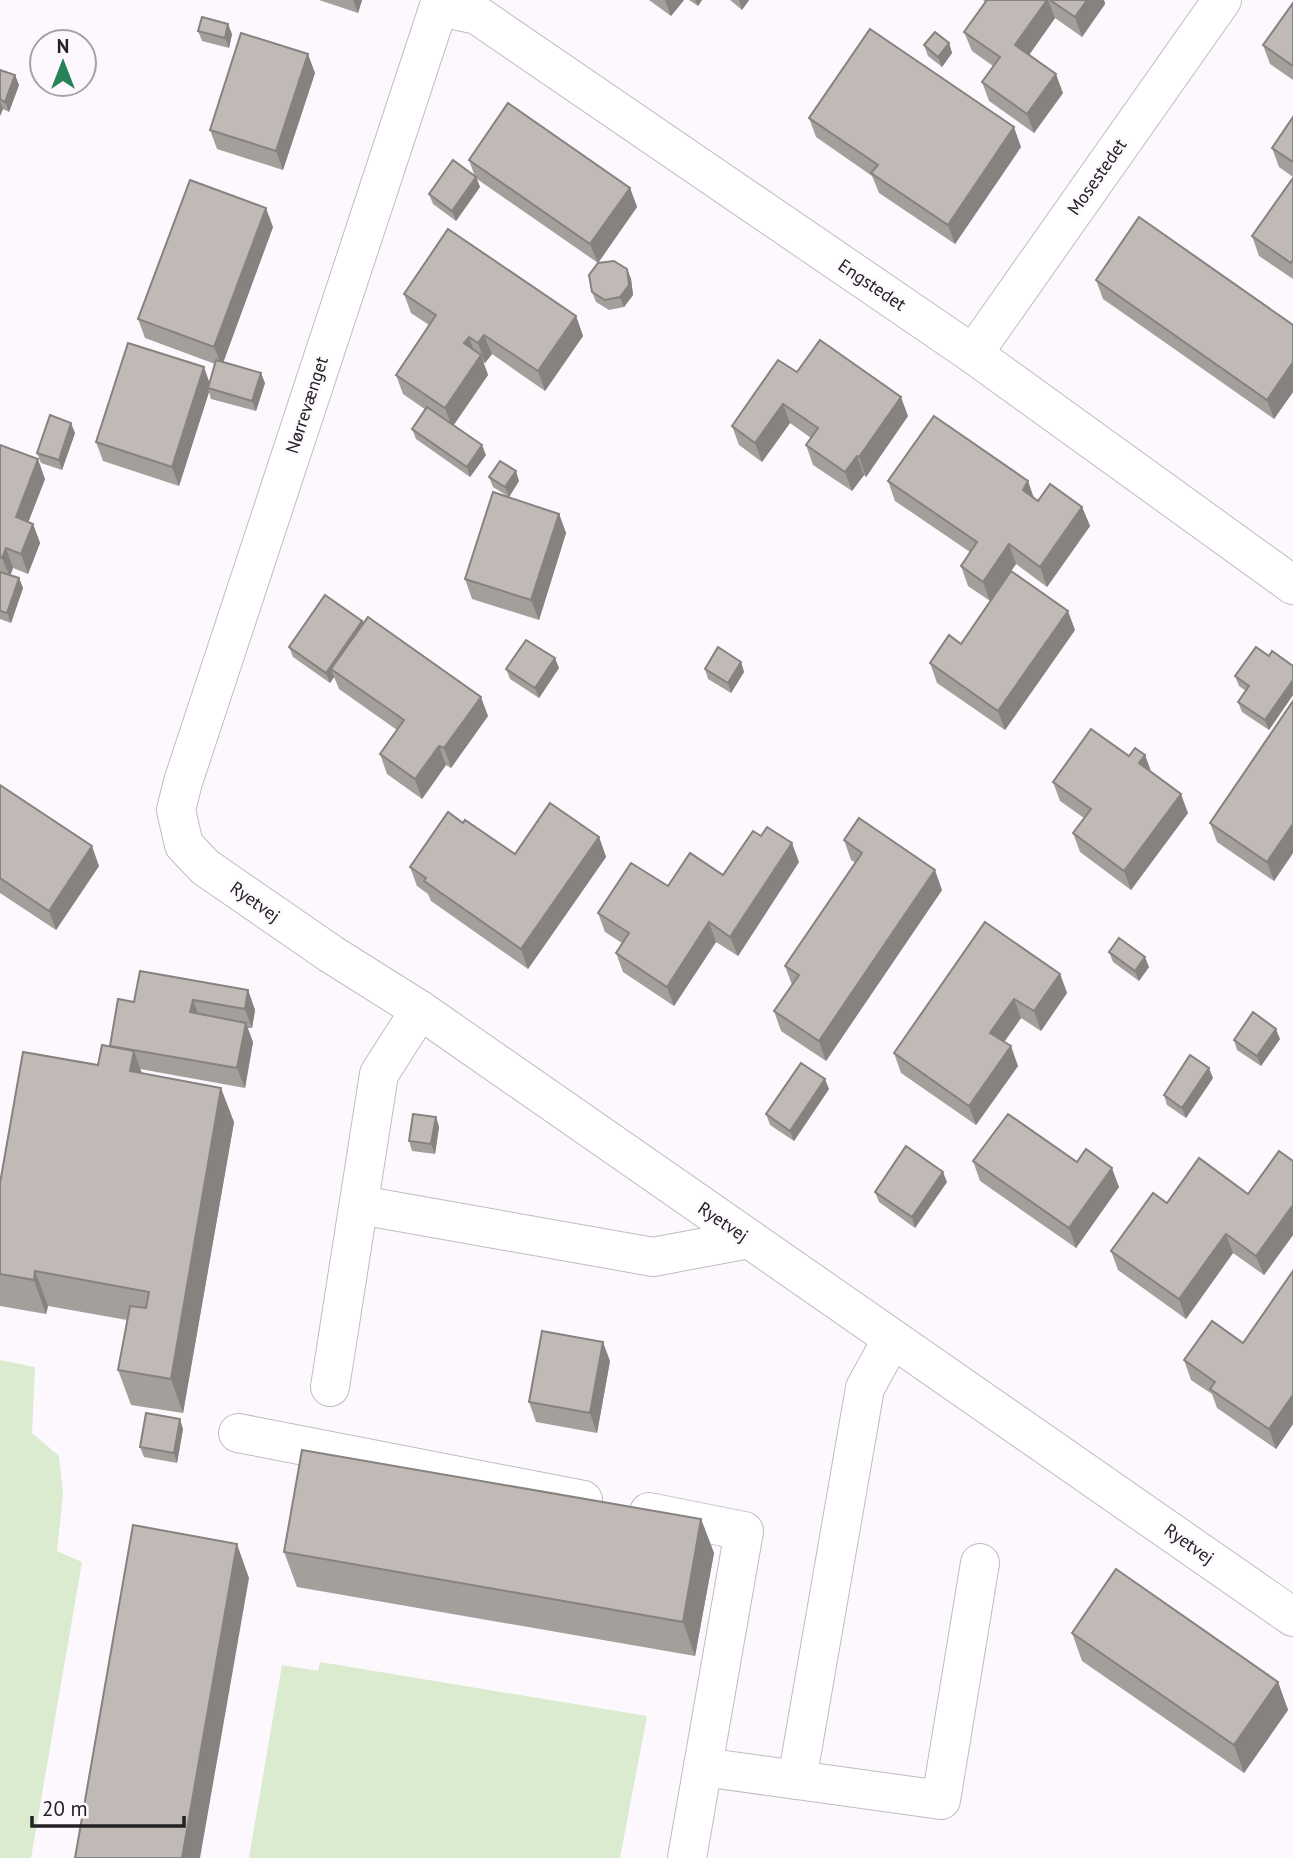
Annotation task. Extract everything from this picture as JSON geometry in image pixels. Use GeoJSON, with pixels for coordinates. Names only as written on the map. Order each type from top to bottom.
{"type":"FeatureCollection","features":[{"type":"Feature","properties":{"kind":"street","name":"Mosestedet"},"geometry":{"type":"LineString","coordinates":[[972,354],[1222,0]]}},
{"type":"Feature","properties":{"kind":"street","name":"Engstedet"},"geometry":{"type":"LineString","coordinates":[[440,4],[477,15],[972,354],[1293,585]]}},
{"type":"Feature","properties":{"kind":"street","name":"Nørrevænget"},"geometry":{"type":"LineString","coordinates":[[176,810],[440,4]]}},
{"type":"Feature","properties":{"kind":"street","name":"Ryetvej"},"geometry":{"type":"LineString","coordinates":[[176,810],[184,845],[205,867],[331,954],[420,1010],[1293,1617]]}},
{"type":"Feature","properties":{"kind":"street"},"geometry":{"type":"LineString","coordinates":[[330,1387],[379,1074],[420,1010]]}},
{"type":"Feature","properties":{"kind":"street"},"geometry":{"type":"LineString","coordinates":[[360,1205],[500,1233],[653,1257],[749,1239]]}},
{"type":"Feature","properties":{"kind":"street"},"geometry":{"type":"LineString","coordinates":[[797,1780],[865,1388],[892,1339]]}},
{"type":"Feature","properties":{"kind":"street"},"geometry":{"type":"LineString","coordinates":[[238,1433],[744,1531],[687,1858]]}},
{"type":"Feature","properties":{"kind":"street"},"geometry":{"type":"LineString","coordinates":[[703,1767],[941,1800],[980,1563]]}},
{"type":"Feature","properties":{"kind":"green space"},"geometry":{"type":"Polygon","coordinates":[[[0,1360],[35,1367],[32,1433],[59,1456],[63,1494],[57,1551],[82,1562],[31,1858],[0,1858],[0,1360]]]}},
{"type":"Feature","properties":{"kind":"green space"},"geometry":{"type":"Polygon","coordinates":[[[320,1662],[647,1716],[620,1858],[249,1858],[282,1665],[318,1671],[320,1662]]]}},
{"type":"Feature","properties":{"kind":"building"},"geometry":{"type":"Polygon","coordinates":[[[987,0],[1047,0],[1015,45],[1056,74],[1027,114],[982,82],[1000,57],[964,32],[987,0]]]}},
{"type":"Feature","properties":{"kind":"building"},"geometry":{"type":"Polygon","coordinates":[[[1050,0],[1087,0],[1075,17],[1050,0]]]}},
{"type":"Feature","properties":{"kind":"building"},"geometry":{"type":"Polygon","coordinates":[[[1293,3],[1293,66],[1263,45],[1293,3]]]}},
{"type":"Feature","properties":{"kind":"building"},"geometry":{"type":"Polygon","coordinates":[[[202,17],[228,24],[225,38],[198,31],[202,17]]]}},
{"type":"Feature","properties":{"kind":"building"},"geometry":{"type":"Polygon","coordinates":[[[870,29],[1014,127],[948,225],[871,173],[878,165],[809,118],[870,29]]]}},
{"type":"Feature","properties":{"kind":"building"},"geometry":{"type":"Polygon","coordinates":[[[935,32],[949,43],[938,57],[924,45],[935,32]]]}},
{"type":"Feature","properties":{"kind":"building"},"geometry":{"type":"Polygon","coordinates":[[[241,33],[308,54],[276,151],[210,130],[241,33]]]}},
{"type":"Feature","properties":{"kind":"building"},"geometry":{"type":"Polygon","coordinates":[[[0,70],[15,75],[5,102],[0,99],[0,70]]]}},
{"type":"Feature","properties":{"kind":"building"},"geometry":{"type":"Polygon","coordinates":[[[508,103],[630,188],[590,244],[469,160],[508,103]]]}},
{"type":"Feature","properties":{"kind":"building"},"geometry":{"type":"Polygon","coordinates":[[[1293,117],[1293,162],[1272,148],[1293,117]]]}},
{"type":"Feature","properties":{"kind":"building"},"geometry":{"type":"Polygon","coordinates":[[[453,160],[476,177],[452,211],[429,194],[453,160]]]}},
{"type":"Feature","properties":{"kind":"building"},"geometry":{"type":"Polygon","coordinates":[[[1293,178],[1293,260],[1291,263],[1252,236],[1293,178]]]}},
{"type":"Feature","properties":{"kind":"building"},"geometry":{"type":"Polygon","coordinates":[[[190,180],[266,208],[214,347],[138,319],[190,180]]]}},
{"type":"Feature","properties":{"kind":"building"},"geometry":{"type":"Polygon","coordinates":[[[1139,217],[1293,325],[1293,362],[1267,400],[1096,280],[1139,217]]]}},
{"type":"Feature","properties":{"kind":"building"},"geometry":{"type":"Polygon","coordinates":[[[448,229],[576,316],[538,371],[484,335],[478,343],[469,337],[464,343],[481,355],[445,408],[396,375],[436,315],[404,294],[448,229]]]}},
{"type":"Feature","properties":{"kind":"building"},"geometry":{"type":"Polygon","coordinates":[[[614,261],[627,269],[629,285],[620,297],[605,300],[592,292],[589,275],[598,263],[614,261]]]}},
{"type":"Feature","properties":{"kind":"building"},"geometry":{"type":"Polygon","coordinates":[[[820,340],[901,397],[859,457],[857,456],[845,472],[806,445],[818,428],[783,404],[755,443],[732,426],[778,360],[797,372],[820,340]]]}},
{"type":"Feature","properties":{"kind":"building"},"geometry":{"type":"Polygon","coordinates":[[[128,343],[204,367],[172,467],[96,442],[128,343]]]}},
{"type":"Feature","properties":{"kind":"building"},"geometry":{"type":"Polygon","coordinates":[[[216,360],[261,373],[252,401],[208,388],[216,360]]]}},
{"type":"Feature","properties":{"kind":"building"},"geometry":{"type":"Polygon","coordinates":[[[427,407],[482,445],[467,467],[412,429],[427,407]]]}},
{"type":"Feature","properties":{"kind":"building"},"geometry":{"type":"Polygon","coordinates":[[[50,415],[71,423],[59,460],[37,453],[50,415]]]}},
{"type":"Feature","properties":{"kind":"building"},"geometry":{"type":"Polygon","coordinates":[[[934,416],[1028,481],[1023,490],[1038,501],[1050,484],[1082,507],[1040,567],[1009,544],[983,582],[961,566],[977,542],[888,481],[934,416]]]}},
{"type":"Feature","properties":{"kind":"building"},"geometry":{"type":"Polygon","coordinates":[[[0,445],[38,459],[16,517],[33,524],[21,554],[6,548],[2,558],[0,557],[0,445]]]}},
{"type":"Feature","properties":{"kind":"building"},"geometry":{"type":"Polygon","coordinates":[[[500,461],[516,471],[505,487],[489,477],[500,461]]]}},
{"type":"Feature","properties":{"kind":"building"},"geometry":{"type":"Polygon","coordinates":[[[493,492],[559,514],[531,600],[465,579],[493,492]]]}},
{"type":"Feature","properties":{"kind":"building"},"geometry":{"type":"Polygon","coordinates":[[[1011,571],[1068,611],[998,711],[930,663],[949,635],[961,644],[1011,571]]]}},
{"type":"Feature","properties":{"kind":"building"},"geometry":{"type":"Polygon","coordinates":[[[0,572],[19,578],[7,613],[0,611],[0,572]]]}},
{"type":"Feature","properties":{"kind":"building"},"geometry":{"type":"Polygon","coordinates":[[[325,595],[362,621],[326,673],[289,647],[325,595]]]}},
{"type":"Feature","properties":{"kind":"building"},"geometry":{"type":"Polygon","coordinates":[[[368,617],[481,697],[444,748],[439,746],[415,779],[380,754],[404,720],[331,669],[368,617]]]}},
{"type":"Feature","properties":{"kind":"building"},"geometry":{"type":"Polygon","coordinates":[[[526,640],[555,658],[535,688],[506,669],[526,640]]]}},
{"type":"Feature","properties":{"kind":"building"},"geometry":{"type":"Polygon","coordinates":[[[718,647],[741,662],[728,683],[705,669],[718,647]]]}},
{"type":"Feature","properties":{"kind":"building"},"geometry":{"type":"Polygon","coordinates":[[[1256,647],[1269,656],[1272,651],[1293,666],[1293,680],[1265,720],[1238,702],[1249,686],[1235,676],[1256,647]]]}},
{"type":"Feature","properties":{"kind":"building"},"geometry":{"type":"Polygon","coordinates":[[[1293,701],[1293,824],[1267,862],[1210,823],[1293,701]]]}},
{"type":"Feature","properties":{"kind":"building"},"geometry":{"type":"Polygon","coordinates":[[[1091,729],[1129,756],[1135,748],[1145,755],[1139,763],[1181,794],[1124,871],[1073,833],[1091,809],[1053,782],[1091,729]]]}},
{"type":"Feature","properties":{"kind":"building"},"geometry":{"type":"Polygon","coordinates":[[[0,785],[92,846],[49,911],[0,878],[0,785]]]}},
{"type":"Feature","properties":{"kind":"building"},"geometry":{"type":"Polygon","coordinates":[[[550,803],[599,837],[521,949],[424,881],[426,878],[410,867],[448,812],[463,823],[465,820],[515,854],[550,803]]]}},
{"type":"Feature","properties":{"kind":"building"},"geometry":{"type":"Polygon","coordinates":[[[859,818],[935,870],[819,1041],[774,1011],[799,975],[785,966],[862,853],[844,840],[859,818]]]}},
{"type":"Feature","properties":{"kind":"building"},"geometry":{"type":"Polygon","coordinates":[[[767,827],[792,843],[730,937],[709,922],[667,987],[616,953],[629,933],[598,913],[631,863],[668,886],[690,853],[723,875],[753,831],[761,836],[767,827]]]}},
{"type":"Feature","properties":{"kind":"building"},"geometry":{"type":"Polygon","coordinates":[[[985,922],[1060,974],[1034,1011],[1014,999],[990,1033],[1011,1046],[969,1106],[894,1053],[985,922]]]}},
{"type":"Feature","properties":{"kind":"building"},"geometry":{"type":"Polygon","coordinates":[[[1119,938],[1145,957],[1135,971],[1109,952],[1119,938]]]}},
{"type":"Feature","properties":{"kind":"building"},"geometry":{"type":"Polygon","coordinates":[[[140,971],[248,990],[245,1009],[193,1000],[190,1012],[246,1023],[237,1068],[110,1046],[118,999],[134,1002],[140,971]]]}},
{"type":"Feature","properties":{"kind":"building"},"geometry":{"type":"Polygon","coordinates":[[[1253,1012],[1276,1029],[1257,1056],[1234,1040],[1253,1012]]]}},
{"type":"Feature","properties":{"kind":"building"},"geometry":{"type":"Polygon","coordinates":[[[102,1045],[134,1051],[130,1071],[221,1088],[171,1379],[118,1370],[130,1306],[146,1308],[149,1292],[35,1271],[34,1280],[0,1274],[0,1183],[23,1052],[98,1065],[102,1045]]]}},
{"type":"Feature","properties":{"kind":"building"},"geometry":{"type":"Polygon","coordinates":[[[1190,1055],[1209,1068],[1182,1108],[1164,1095],[1190,1055]]]}},
{"type":"Feature","properties":{"kind":"building"},"geometry":{"type":"Polygon","coordinates":[[[801,1063],[825,1079],[790,1131],[766,1114],[801,1063]]]}},
{"type":"Feature","properties":{"kind":"building"},"geometry":{"type":"Polygon","coordinates":[[[413,1114],[436,1117],[431,1144],[409,1141],[413,1114]]]}},
{"type":"Feature","properties":{"kind":"building"},"geometry":{"type":"Polygon","coordinates":[[[1008,1114],[1077,1162],[1086,1149],[1112,1168],[1069,1228],[973,1161],[1008,1114]]]}},
{"type":"Feature","properties":{"kind":"building"},"geometry":{"type":"Polygon","coordinates":[[[906,1146],[943,1172],[912,1217],[875,1192],[906,1146]]]}},
{"type":"Feature","properties":{"kind":"building"},"geometry":{"type":"Polygon","coordinates":[[[1279,1151],[1293,1161],[1293,1205],[1256,1256],[1226,1234],[1179,1299],[1111,1251],[1153,1193],[1167,1203],[1199,1158],[1248,1194],[1279,1151]]]}},
{"type":"Feature","properties":{"kind":"building"},"geometry":{"type":"Polygon","coordinates":[[[1293,1271],[1293,1395],[1269,1429],[1210,1389],[1215,1382],[1184,1360],[1212,1321],[1243,1343],[1293,1271]]]}},
{"type":"Feature","properties":{"kind":"building"},"geometry":{"type":"Polygon","coordinates":[[[542,1331],[603,1342],[590,1413],[529,1402],[542,1331]]]}},
{"type":"Feature","properties":{"kind":"building"},"geometry":{"type":"Polygon","coordinates":[[[146,1413],[180,1419],[174,1453],[140,1447],[146,1413]]]}},
{"type":"Feature","properties":{"kind":"building"},"geometry":{"type":"Polygon","coordinates":[[[302,1450],[701,1519],[683,1622],[284,1552],[302,1450]]]}},
{"type":"Feature","properties":{"kind":"building"},"geometry":{"type":"Polygon","coordinates":[[[133,1525],[237,1544],[182,1858],[75,1858],[133,1525]]]}},
{"type":"Feature","properties":{"kind":"building"},"geometry":{"type":"Polygon","coordinates":[[[1116,1569],[1278,1682],[1234,1745],[1072,1633],[1116,1569]]]}}]}
